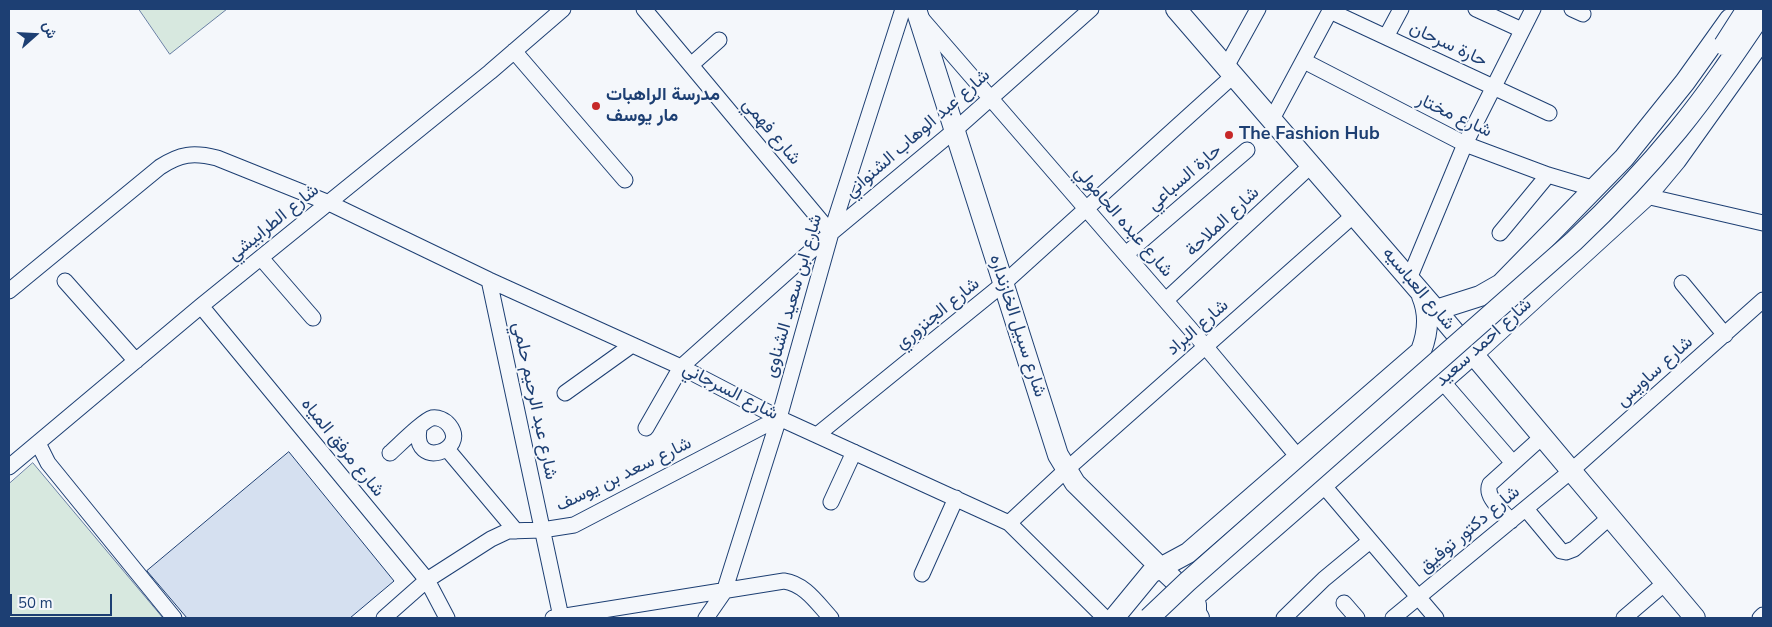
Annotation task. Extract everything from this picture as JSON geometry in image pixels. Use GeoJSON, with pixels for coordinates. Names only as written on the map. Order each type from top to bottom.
{"type":"FeatureCollection","features":[{"type":"Feature","properties":{"kind":"main road","name":"شارع احمد سعيد"},"geometry":{"type":"LineString","coordinates":[[1436,310],[1480,296],[1501,284],[1510,275],[1624,158],[1664,110],[1737,9]]}},
{"type":"Feature","properties":{"kind":"main road"},"geometry":{"type":"LineString","coordinates":[[1140,618],[1183,577],[1596,210],[1622,181],[1706,73],[1747,9]]}},
{"type":"Feature","properties":{"kind":"main road","name":"شارع سبيل الخازنداره"},"geometry":{"type":"LineString","coordinates":[[912,10],[955,130],[1058,455],[1075,483],[1193,598]]}},
{"type":"Feature","properties":{"kind":"main road"},"geometry":{"type":"LineString","coordinates":[[1149,618],[1187,582],[1601,216],[1652,162],[1679,129],[1710,89],[1763,12]]}},
{"type":"Feature","properties":{"kind":"main road","name":"شارع العباسيه"},"geometry":{"type":"LineString","coordinates":[[1185,13],[1230,71],[1415,285],[1695,618]]}},
{"type":"Feature","properties":{"kind":"main road","name":"شارع احمد سعيد"},"geometry":{"type":"LineString","coordinates":[[1172,618],[1473,354],[1646,196],[1676,160],[1763,38]]}},
{"type":"Feature","properties":{"kind":"main road"},"geometry":{"type":"LineString","coordinates":[[1510,275],[1510,290],[1514,297],[1521,298],[1539,294]]}},
{"type":"Feature","properties":{"kind":"main road","name":"شارع احمد سعيد"},"geometry":{"type":"LineString","coordinates":[[1114,618],[1148,577],[1188,553],[1421,351],[1428,321],[1424,301],[1415,285]]}},
{"type":"Feature","properties":{"kind":"main road"},"geometry":{"type":"LineString","coordinates":[[1193,598],[1196,605],[1196,614],[1200,618]]}},
{"type":"Feature","properties":{"kind":"street","name":"شارع الطرابيشي"},"geometry":{"type":"LineString","coordinates":[[9,467],[201,306],[563,9]]}},
{"type":"Feature","properties":{"kind":"street","name":"شارع فهمي"},"geometry":{"type":"LineString","coordinates":[[644,9],[831,233]]}},
{"type":"Feature","properties":{"kind":"street","name":"شارع عبد الوهاب الشنواني"},"geometry":{"type":"LineString","coordinates":[[646,428],[681,367],[831,233],[955,130],[1091,9]]}},
{"type":"Feature","properties":{"kind":"street","name":"شارع الجنزوري"},"geometry":{"type":"LineString","coordinates":[[818,435],[1003,284],[1086,209],[1230,71],[1258,9]]}},
{"type":"Feature","properties":{"kind":"street"},"geometry":{"type":"LineString","coordinates":[[1386,37],[1401,9]]}},
{"type":"Feature","properties":{"kind":"street"},"geometry":{"type":"LineString","coordinates":[[1476,9],[1522,30]]}},
{"type":"Feature","properties":{"kind":"street"},"geometry":{"type":"LineString","coordinates":[[1415,285],[1465,144],[1532,9]]}},
{"type":"Feature","properties":{"kind":"street","name":"شارع عبده الحامولي"},"geometry":{"type":"LineString","coordinates":[[912,10],[1166,300],[1298,457]]}},
{"type":"Feature","properties":{"kind":"street","name":"شارع ابن سعيد الشناوى"},"geometry":{"type":"LineString","coordinates":[[706,618],[724,592],[780,418],[831,233],[912,10]]}},
{"type":"Feature","properties":{"kind":"street"},"geometry":{"type":"LineString","coordinates":[[1272,119],[1331,10]]}},
{"type":"Feature","properties":{"kind":"street","name":"حارة سرحان"},"geometry":{"type":"LineString","coordinates":[[1331,10],[1549,113]]}},
{"type":"Feature","properties":{"kind":"street"},"geometry":{"type":"LineString","coordinates":[[691,65],[719,40]]}},
{"type":"Feature","properties":{"kind":"street"},"geometry":{"type":"LineString","coordinates":[[514,51],[625,180]]}},
{"type":"Feature","properties":{"kind":"street","name":"شارع مختار"},"geometry":{"type":"LineString","coordinates":[[1304,61],[1465,144],[1548,176],[1595,189]]}},
{"type":"Feature","properties":{"kind":"street","name":"حارة السباعي"},"geometry":{"type":"LineString","coordinates":[[1126,254],[1247,150]]}},
{"type":"Feature","properties":{"kind":"street","name":"شارع السرجاني"},"geometry":{"type":"LineString","coordinates":[[9,291],[172,159],[202,154],[217,158],[329,202],[489,280],[681,367],[780,418],[1009,523],[1105,618]]}},
{"type":"Feature","properties":{"kind":"street","name":"شارع الملاحة"},"geometry":{"type":"LineString","coordinates":[[1166,300],[1305,171]]}},
{"type":"Feature","properties":{"kind":"street"},"geometry":{"type":"LineString","coordinates":[[1500,234],[1548,176]]}},
{"type":"Feature","properties":{"kind":"street"},"geometry":{"type":"LineString","coordinates":[[1646,196],[1763,223]]}},
{"type":"Feature","properties":{"kind":"street","name":"شارع البراد"},"geometry":{"type":"LineString","coordinates":[[1009,523],[1066,470],[1354,215]]}},
{"type":"Feature","properties":{"kind":"street"},"geometry":{"type":"LineString","coordinates":[[261,258],[313,318]]}},
{"type":"Feature","properties":{"kind":"street","name":"شارع عبد الرحيم حلمي"},"geometry":{"type":"LineString","coordinates":[[489,280],[542,530],[557,618]]}},
{"type":"Feature","properties":{"kind":"street"},"geometry":{"type":"LineString","coordinates":[[65,282],[136,361]]}},
{"type":"Feature","properties":{"kind":"street"},"geometry":{"type":"LineString","coordinates":[[1682,283],[1725,334]]}},
{"type":"Feature","properties":{"kind":"street","name":"شارع ساويس"},"geometry":{"type":"LineString","coordinates":[[1571,471],[1763,300]]}},
{"type":"Feature","properties":{"kind":"street","name":"شارع مرفق المياه"},"geometry":{"type":"LineString","coordinates":[[201,306],[427,580],[447,618]]}},
{"type":"Feature","properties":{"kind":"street"},"geometry":{"type":"LineString","coordinates":[[566,393],[632,345]]}},
{"type":"Feature","properties":{"kind":"street"},"geometry":{"type":"LineString","coordinates":[[1442,381],[1513,463]]}},
{"type":"Feature","properties":{"kind":"street"},"geometry":{"type":"LineString","coordinates":[[390,453],[418,429],[423,422],[430,418],[438,418],[445,421],[451,427],[453,434],[452,442],[447,449],[440,453],[432,453],[425,450],[420,444],[417,437],[418,429]]}},
{"type":"Feature","properties":{"kind":"street","name":"شارع سعد بن يوسف"},"geometry":{"type":"LineString","coordinates":[[384,618],[427,580],[491,539],[508,532],[542,530],[574,525],[780,418]]}},
{"type":"Feature","properties":{"kind":"street"},"geometry":{"type":"LineString","coordinates":[[1511,521],[1489,495],[1488,489],[1490,484],[1542,437]]}},
{"type":"Feature","properties":{"kind":"street"},"geometry":{"type":"LineString","coordinates":[[38,443],[48,463],[174,618]]}},
{"type":"Feature","properties":{"kind":"street"},"geometry":{"type":"LineString","coordinates":[[447,449],[516,531]]}},
{"type":"Feature","properties":{"kind":"street"},"geometry":{"type":"LineString","coordinates":[[831,502],[854,452]]}},
{"type":"Feature","properties":{"kind":"street","name":"شارع دكتور توفيق"},"geometry":{"type":"LineString","coordinates":[[1393,618],[1571,471]]}},
{"type":"Feature","properties":{"kind":"street"},"geometry":{"type":"LineString","coordinates":[[1324,486],[1436,618]]}},
{"type":"Feature","properties":{"kind":"street"},"geometry":{"type":"LineString","coordinates":[[922,574],[956,498]]}},
{"type":"Feature","properties":{"kind":"street"},"geometry":{"type":"LineString","coordinates":[[1526,509],[1561,551],[1566,552],[1574,549],[1610,518]]}},
{"type":"Feature","properties":{"kind":"street"},"geometry":{"type":"LineString","coordinates":[[1284,618],[1324,579],[1370,541]]}},
{"type":"Feature","properties":{"kind":"street"},"geometry":{"type":"LineString","coordinates":[[557,618],[784,581],[794,582],[803,588],[831,618]]}},
{"type":"Feature","properties":{"kind":"street"},"geometry":{"type":"LineString","coordinates":[[1624,618],[1665,583]]}},
{"type":"Feature","properties":{"kind":"street"},"geometry":{"type":"LineString","coordinates":[[1344,603],[1357,618]]}},
{"type":"Feature","properties":{"kind":"street"},"geometry":{"type":"LineString","coordinates":[[1760,618],[1763,615]]}},
{"type":"Feature","properties":{"kind":"shaded area"},"geometry":{"type":"Polygon","coordinates":[[[139,9],[227,9],[170,54],[139,9]]]}},
{"type":"Feature","properties":{"kind":"shaded area"},"geometry":{"type":"Polygon","coordinates":[[[33,463],[163,618],[9,618],[9,484],[33,463]]]}},
{"type":"Feature","properties":{"kind":"building"},"geometry":{"type":"Polygon","coordinates":[[[289,452],[394,581],[350,618],[187,618],[147,571],[289,452]]]}},
{"type":"Feature","properties":{"kind":"place","name":"مدرسة الراهبات مار يوسف"},"geometry":{"type":"Point","coordinates":[596,106]}},
{"type":"Feature","properties":{"kind":"place","name":"The Fashion Hub"},"geometry":{"type":"Point","coordinates":[1229,135]}}]}
